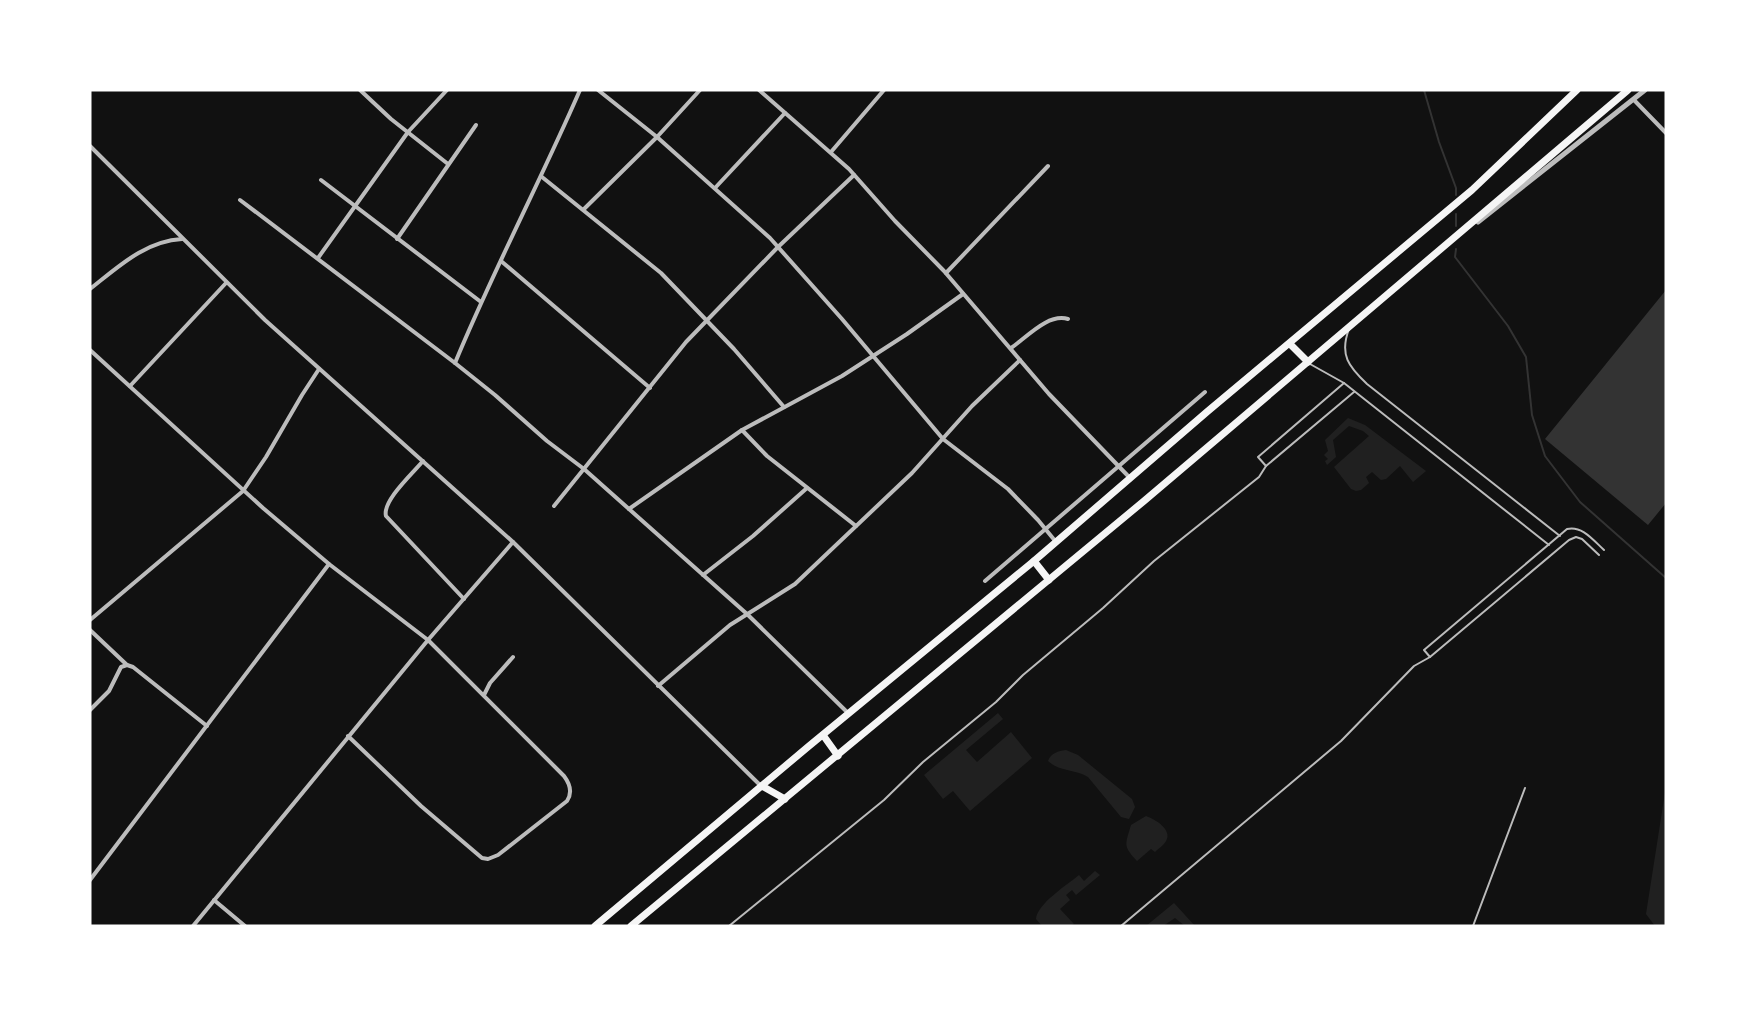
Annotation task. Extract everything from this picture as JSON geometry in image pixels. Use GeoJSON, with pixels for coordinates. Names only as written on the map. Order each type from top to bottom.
{"type":"FeatureCollection","features":[{"type":"Feature","properties":{"kind":"highway"},"geometry":{"type":"LineString","coordinates":[[595,926],[848,713],[1034,561],[1208,411],[1472,190],[1576,90]]}},
{"type":"Feature","properties":{"kind":"highway"},"geometry":{"type":"LineString","coordinates":[[631,926],[1049,580],[1628,90]]}},
{"type":"Feature","properties":{"kind":"highway"},"geometry":{"type":"LineString","coordinates":[[1290,344],[1308,362]]}},
{"type":"Feature","properties":{"kind":"highway"},"geometry":{"type":"LineString","coordinates":[[1034,561],[1049,580]]}},
{"type":"Feature","properties":{"kind":"highway"},"geometry":{"type":"LineString","coordinates":[[823,735],[838,756]]}},
{"type":"Feature","properties":{"kind":"highway"},"geometry":{"type":"LineString","coordinates":[[762,786],[785,799]]}},
{"type":"Feature","properties":{"kind":"street"},"geometry":{"type":"LineString","coordinates":[[360,90],[448,164]]}},
{"type":"Feature","properties":{"kind":"street"},"geometry":{"type":"LineString","coordinates":[[318,258],[408,132],[447,90]]}},
{"type":"Feature","properties":{"kind":"street"},"geometry":{"type":"LineString","coordinates":[[455,363],[580,90]]}},
{"type":"Feature","properties":{"kind":"street"},"geometry":{"type":"LineString","coordinates":[[598,90],[657,137],[778,247],[943,439],[1008,489],[1056,542]]}},
{"type":"Feature","properties":{"kind":"street"},"geometry":{"type":"LineString","coordinates":[[584,209],[657,137],[700,90]]}},
{"type":"Feature","properties":{"kind":"street"},"geometry":{"type":"LineString","coordinates":[[759,90],[831,152],[854,175],[946,273],[1020,360],[1130,479]]}},
{"type":"Feature","properties":{"kind":"street"},"geometry":{"type":"LineString","coordinates":[[831,152],[884,90]]}},
{"type":"Feature","properties":{"kind":"street"},"geometry":{"type":"LineString","coordinates":[[1447,243],[1645,90]]}},
{"type":"Feature","properties":{"kind":"street"},"geometry":{"type":"LineString","coordinates":[[1634,100],[1666,133]]}},
{"type":"Feature","properties":{"kind":"street"},"geometry":{"type":"LineString","coordinates":[[714,188],[785,113]]}},
{"type":"Feature","properties":{"kind":"street"},"geometry":{"type":"LineString","coordinates":[[396,239],[476,124]]}},
{"type":"Feature","properties":{"kind":"street"},"geometry":{"type":"LineString","coordinates":[[90,146],[226,283],[513,542],[762,786]]}},
{"type":"Feature","properties":{"kind":"street"},"geometry":{"type":"LineString","coordinates":[[946,273],[1048,166]]}},
{"type":"Feature","properties":{"kind":"street"},"geometry":{"type":"LineString","coordinates":[[554,506],[686,342],[778,247],[854,175]]}},
{"type":"Feature","properties":{"kind":"street"},"geometry":{"type":"LineString","coordinates":[[542,177],[661,273],[707,320],[784,407]]}},
{"type":"Feature","properties":{"kind":"street"},"geometry":{"type":"LineString","coordinates":[[321,180],[481,302]]}},
{"type":"Feature","properties":{"kind":"street"},"geometry":{"type":"LineString","coordinates":[[240,200],[455,363],[504,402],[547,441],[584,469],[747,614],[848,713]]}},
{"type":"Feature","properties":{"kind":"street"},"geometry":{"type":"LineString","coordinates":[[90,289],[145,249],[159,243],[182,239]]}},
{"type":"Feature","properties":{"kind":"street"},"geometry":{"type":"LineString","coordinates":[[501,261],[650,388]]}},
{"type":"Feature","properties":{"kind":"street"},"geometry":{"type":"LineString","coordinates":[[130,386],[226,283]]}},
{"type":"Feature","properties":{"kind":"street"},"geometry":{"type":"LineString","coordinates":[[629,509],[742,430],[873,356],[963,294]]}},
{"type":"Feature","properties":{"kind":"street"},"geometry":{"type":"LineString","coordinates":[[1011,348],[1051,319],[1061,317],[1068,319]]}},
{"type":"Feature","properties":{"kind":"street"},"geometry":{"type":"LineString","coordinates":[[90,350],[243,491],[329,564],[428,640],[564,776],[570,789],[567,801],[493,858],[482,858],[348,736]]}},
{"type":"Feature","properties":{"kind":"street"},"geometry":{"type":"LineString","coordinates":[[658,686],[707,644],[747,614],[795,584],[912,473],[972,406],[1020,360]]}},
{"type":"Feature","properties":{"kind":"street"},"geometry":{"type":"LineString","coordinates":[[90,620],[243,491],[319,369]]}},
{"type":"Feature","properties":{"kind":"street"},"geometry":{"type":"LineString","coordinates":[[985,581],[1205,393]]}},
{"type":"Feature","properties":{"kind":"street"},"geometry":{"type":"LineString","coordinates":[[742,430],[757,448],[856,526]]}},
{"type":"Feature","properties":{"kind":"street"},"geometry":{"type":"LineString","coordinates":[[423,461],[389,501],[385,510],[386,516],[464,599]]}},
{"type":"Feature","properties":{"kind":"street"},"geometry":{"type":"LineString","coordinates":[[703,575],[753,536],[807,488]]}},
{"type":"Feature","properties":{"kind":"street"},"geometry":{"type":"LineString","coordinates":[[193,926],[428,640],[513,542]]}},
{"type":"Feature","properties":{"kind":"street"},"geometry":{"type":"LineString","coordinates":[[90,880],[329,564]]}},
{"type":"Feature","properties":{"kind":"street"},"geometry":{"type":"LineString","coordinates":[[90,630],[127,665],[133,667],[207,726]]}},
{"type":"Feature","properties":{"kind":"street"},"geometry":{"type":"LineString","coordinates":[[484,695],[490,683],[513,657]]}},
{"type":"Feature","properties":{"kind":"street"},"geometry":{"type":"LineString","coordinates":[[90,710],[109,691],[121,667],[127,665]]}},
{"type":"Feature","properties":{"kind":"street"},"geometry":{"type":"LineString","coordinates":[[214,900],[245,926]]}},
{"type":"Feature","properties":{"kind":"lane"},"geometry":{"type":"LineString","coordinates":[[1350,327],[1346,338],[1345,357],[1352,370],[1560,536]]}},
{"type":"Feature","properties":{"kind":"lane"},"geometry":{"type":"LineString","coordinates":[[1308,362],[1344,383],[1549,545]]}},
{"type":"Feature","properties":{"kind":"lane"},"geometry":{"type":"LineString","coordinates":[[1266,466],[1258,457],[1344,383]]}},
{"type":"Feature","properties":{"kind":"lane"},"geometry":{"type":"LineString","coordinates":[[729,926],[884,800],[923,762],[996,702],[1023,675],[1103,608],[1154,561],[1259,477],[1266,466],[1354,392]]}},
{"type":"Feature","properties":{"kind":"lane"},"geometry":{"type":"LineString","coordinates":[[1430,657],[1424,650],[1568,530],[1574,527],[1580,529],[1604,550]]}},
{"type":"Feature","properties":{"kind":"lane"},"geometry":{"type":"LineString","coordinates":[[1121,926],[1341,741],[1414,666],[1430,657],[1569,540],[1576,537],[1582,539],[1599,555]]}},
{"type":"Feature","properties":{"kind":"lane"},"geometry":{"type":"LineString","coordinates":[[1473,926],[1525,788]]}},
{"type":"Feature","properties":{"kind":"shaded area"},"geometry":{"type":"Polygon","coordinates":[[[1666,290],[1666,503],[1648,525],[1545,439],[1666,290]]]}},
{"type":"Feature","properties":{"kind":"shaded area"},"geometry":{"type":"Polygon","coordinates":[[[1348,418],[1365,425],[1426,471],[1413,482],[1400,466],[1386,479],[1381,480],[1372,472],[1366,477],[1369,483],[1361,490],[1351,489],[1334,467],[1369,436],[1349,426],[1333,440],[1336,457],[1327,465],[1325,461],[1328,459],[1324,455],[1328,451],[1325,440],[1348,418]]]}},
{"type":"Feature","properties":{"kind":"shaded area"},"geometry":{"type":"Polygon","coordinates":[[[998,713],[1003,719],[966,750],[977,762],[1011,732],[1032,758],[970,811],[953,791],[943,799],[924,775],[998,713]]]}},
{"type":"Feature","properties":{"kind":"shaded area"},"geometry":{"type":"Polygon","coordinates":[[[1066,750],[1078,755],[1132,799],[1135,807],[1129,819],[1121,817],[1088,777],[1057,767],[1048,761],[1055,753],[1066,750]]]}},
{"type":"Feature","properties":{"kind":"shaded area"},"geometry":{"type":"Polygon","coordinates":[[[1666,786],[1666,926],[1655,926],[1646,914],[1666,786]]]}},
{"type":"Feature","properties":{"kind":"shaded area"},"geometry":{"type":"Polygon","coordinates":[[[1146,816],[1162,826],[1168,837],[1155,852],[1151,849],[1137,861],[1126,845],[1131,825],[1146,816]]]}},
{"type":"Feature","properties":{"kind":"shaded area"},"geometry":{"type":"Polygon","coordinates":[[[1095,871],[1100,875],[1076,895],[1072,890],[1066,895],[1070,900],[1060,909],[1074,924],[1042,926],[1036,919],[1041,907],[1079,875],[1084,881],[1095,871]]]}},
{"type":"Feature","properties":{"kind":"shaded area"},"geometry":{"type":"Polygon","coordinates":[[[1174,903],[1195,926],[1185,926],[1175,918],[1163,926],[1146,926],[1174,903]]]}},
{"type":"Feature","properties":{"kind":"waterway"},"geometry":{"type":"LineString","coordinates":[[1424,90],[1439,142],[1456,188],[1456,195]]}},
{"type":"Feature","properties":{"kind":"waterway"},"geometry":{"type":"LineString","coordinates":[[1456,214],[1456,226]]}},
{"type":"Feature","properties":{"kind":"waterway"},"geometry":{"type":"LineString","coordinates":[[1456,249],[1455,257],[1508,326],[1526,357],[1532,415],[1545,456],[1580,502],[1666,578]]}}]}
